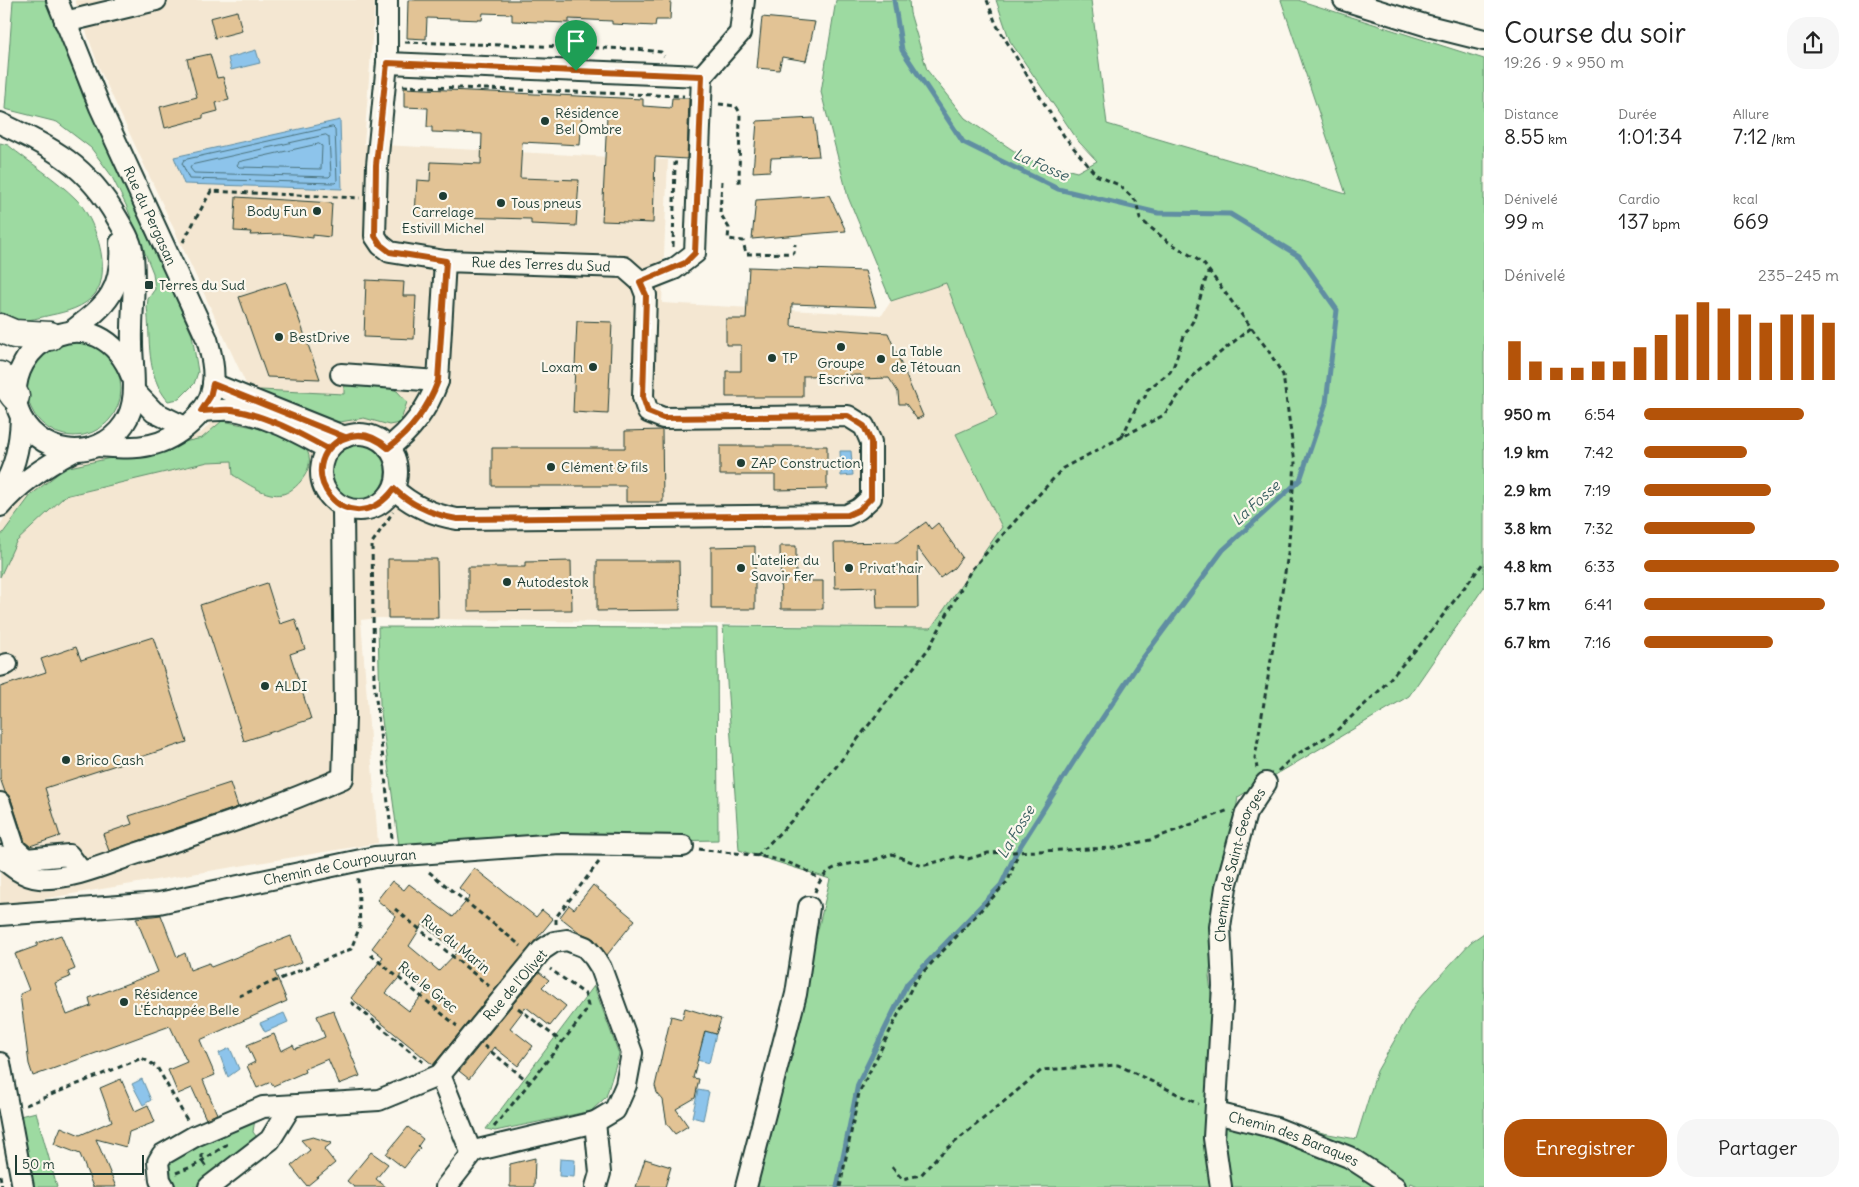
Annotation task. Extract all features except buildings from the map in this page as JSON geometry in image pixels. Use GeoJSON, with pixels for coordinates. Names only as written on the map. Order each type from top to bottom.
{"type":"FeatureCollection","features":[{"type":"Feature","properties":{"kind":"highway"},"geometry":{"type":"LineString","coordinates":[[0,328],[14,334],[61,334]]}},
{"type":"Feature","properties":{"kind":"street","name":"Rue du Pergasan"},"geometry":{"type":"LineString","coordinates":[[57,0],[64,22],[100,107],[207,339],[213,363],[213,384],[210,397],[201,411],[171,438],[151,445],[128,447],[97,446]]}},
{"type":"Feature","properties":{"kind":"street"},"geometry":{"type":"LineString","coordinates":[[64,22],[156,0]]}},
{"type":"Feature","properties":{"kind":"street","name":"Rue des Terres du Sud"},"geometry":{"type":"LineString","coordinates":[[387,0],[387,63],[375,199],[375,236],[381,245],[390,252],[446,261],[624,267],[640,282]]}},
{"type":"Feature","properties":{"kind":"street"},"geometry":{"type":"LineString","coordinates":[[399,494],[439,516],[467,519],[848,515],[859,510],[871,498],[871,442],[864,426],[848,416],[663,418],[648,412],[643,397],[646,295],[640,282],[680,266],[695,253],[697,100],[702,76],[740,33],[744,0]]}},
{"type":"Feature","properties":{"kind":"street"},"geometry":{"type":"LineString","coordinates":[[1344,0],[1428,26],[1484,40]]}},
{"type":"Feature","properties":{"kind":"street"},"geometry":{"type":"LineString","coordinates":[[387,63],[702,76]]}},
{"type":"Feature","properties":{"kind":"street"},"geometry":{"type":"LineString","coordinates":[[0,123],[56,152],[79,168],[98,187],[128,237],[133,254],[133,384],[131,408],[124,424],[112,437],[97,446],[74,451],[46,466],[15,490],[0,506]]}},
{"type":"Feature","properties":{"kind":"street"},"geometry":{"type":"LineString","coordinates":[[0,491],[6,484],[16,458],[12,397],[16,378],[23,361],[34,346],[61,334],[105,303],[118,283],[121,261],[120,238],[112,210]]}},
{"type":"Feature","properties":{"kind":"street"},"geometry":{"type":"LineString","coordinates":[[388,448],[409,430],[432,397],[438,381],[446,261]]}},
{"type":"Feature","properties":{"kind":"street"},"geometry":{"type":"LineString","coordinates":[[61,334],[89,333],[105,340],[118,350],[126,362],[133,384],[154,412],[185,427]]}},
{"type":"Feature","properties":{"kind":"street"},"geometry":{"type":"LineString","coordinates":[[341,374],[438,381]]}},
{"type":"Feature","properties":{"kind":"street"},"geometry":{"type":"LineString","coordinates":[[213,384],[345,437]]}},
{"type":"Feature","properties":{"kind":"street"},"geometry":{"type":"LineString","coordinates":[[12,397],[31,432],[43,442],[58,448],[74,451]]}},
{"type":"Feature","properties":{"kind":"street"},"geometry":{"type":"LineString","coordinates":[[201,411],[230,410],[252,414],[297,432],[328,449]]}},
{"type":"Feature","properties":{"kind":"street"},"geometry":{"type":"LineString","coordinates":[[359,434],[370,436],[388,448],[397,468],[399,494],[372,509],[357,511],[343,507],[331,498],[323,486],[320,473],[322,460],[328,449],[345,437],[359,434]]}},
{"type":"Feature","properties":{"kind":"street"},"geometry":{"type":"LineString","coordinates":[[0,856],[14,869],[38,878],[58,877],[255,815],[343,778],[345,717],[343,507]]}},
{"type":"Feature","properties":{"kind":"street","name":"Chemin de Saint-Georges"},"geometry":{"type":"LineString","coordinates":[[1221,1187],[1214,1138],[1223,980],[1218,941],[1233,858],[1246,813],[1266,783]]}},
{"type":"Feature","properties":{"kind":"street"},"geometry":{"type":"LineString","coordinates":[[0,803],[15,849],[26,859],[69,855],[81,871]]}},
{"type":"Feature","properties":{"kind":"street","name":"Chemin de Courpouyran"},"geometry":{"type":"LineString","coordinates":[[0,915],[159,903],[355,861],[394,856],[560,844],[683,846]]}},
{"type":"Feature","properties":{"kind":"street"},"geometry":{"type":"LineString","coordinates":[[746,1187],[796,994],[809,907]]}},
{"type":"Feature","properties":{"kind":"street","name":"Rue de l'Olivet"},"geometry":{"type":"LineString","coordinates":[[440,1075],[535,958],[554,942],[567,940],[585,947],[594,956],[601,968],[632,1053],[626,1085],[615,1110],[595,1122],[474,1151]]}},
{"type":"Feature","properties":{"kind":"street"},"geometry":{"type":"LineString","coordinates":[[0,1063],[23,1187]]}},
{"type":"Feature","properties":{"kind":"street"},"geometry":{"type":"LineString","coordinates":[[162,1183],[158,1162],[162,1155],[195,1136],[263,1107],[380,1100],[440,1075],[469,1146],[474,1151],[446,1187]]}},
{"type":"Feature","properties":{"kind":"street"},"geometry":{"type":"LineString","coordinates":[[214,1184],[270,1140],[291,1106]]}},
{"type":"Feature","properties":{"kind":"street","name":"Chemin des Baraques"},"geometry":{"type":"LineString","coordinates":[[1216,1113],[1276,1128],[1349,1157],[1395,1187]]}},
{"type":"Feature","properties":{"kind":"street"},"geometry":{"type":"LineString","coordinates":[[595,1122],[600,1173],[596,1187]]}},
{"type":"Feature","properties":{"kind":"path"},"geometry":{"type":"LineString","coordinates":[[987,0],[996,24],[1064,136],[1096,175],[1119,184],[1136,201],[1140,219],[1168,241],[1203,263],[1283,374],[1295,464],[1288,554],[1255,758],[1258,774],[1266,783]]}},
{"type":"Feature","properties":{"kind":"path"},"geometry":{"type":"LineString","coordinates":[[402,36],[402,42],[636,49],[661,52],[666,57]]}},
{"type":"Feature","properties":{"kind":"path"},"geometry":{"type":"LineString","coordinates":[[398,88],[403,86],[697,100],[736,106],[740,113],[739,185]]}},
{"type":"Feature","properties":{"kind":"path"},"geometry":{"type":"LineString","coordinates":[[673,255],[675,163],[686,163]]}},
{"type":"Feature","properties":{"kind":"path"},"geometry":{"type":"LineString","coordinates":[[722,181],[720,213],[729,228],[728,239],[743,242],[746,254],[794,253],[795,244]]}},
{"type":"Feature","properties":{"kind":"path"},"geometry":{"type":"LineString","coordinates":[[183,242],[210,191],[375,199]]}},
{"type":"Feature","properties":{"kind":"path"},"geometry":{"type":"LineString","coordinates":[[1121,438],[1147,390],[1170,372],[1174,365],[1184,336],[1192,321],[1200,291],[1208,271]]}},
{"type":"Feature","properties":{"kind":"path"},"geometry":{"type":"LineString","coordinates":[[757,856],[803,809],[929,648],[971,570],[1063,468],[1164,415],[1196,372],[1251,328]]}},
{"type":"Feature","properties":{"kind":"path"},"geometry":{"type":"LineString","coordinates":[[394,856],[374,681],[372,543],[399,494]]}},
{"type":"Feature","properties":{"kind":"path","name":"Chemin de Saint-Georges"},"geometry":{"type":"LineString","coordinates":[[1266,783],[1294,756],[1335,732],[1378,692],[1420,645],[1484,562]]}},
{"type":"Feature","properties":{"kind":"path"},"geometry":{"type":"LineString","coordinates":[[809,907],[819,879],[832,869],[849,862],[873,860],[892,854],[922,866],[958,856],[968,858],[988,853],[1114,848],[1150,840],[1235,808]]}},
{"type":"Feature","properties":{"kind":"path"},"geometry":{"type":"LineString","coordinates":[[683,846],[757,856],[806,869],[819,879]]}},
{"type":"Feature","properties":{"kind":"path"},"geometry":{"type":"LineString","coordinates":[[840,1187],[859,1093],[915,981],[1008,881],[1018,853]]}},
{"type":"Feature","properties":{"kind":"path"},"geometry":{"type":"LineString","coordinates":[[239,996],[352,949],[360,926],[355,861]]}},
{"type":"Feature","properties":{"kind":"path"},"geometry":{"type":"LineString","coordinates":[[554,942],[556,917],[594,868]]}},
{"type":"Feature","properties":{"kind":"path"},"geometry":{"type":"LineString","coordinates":[[425,869],[535,958],[585,994],[588,1006],[583,1016],[474,1151]]}},
{"type":"Feature","properties":{"kind":"path","name":"Rue du Marin"},"geometry":{"type":"LineString","coordinates":[[395,909],[503,997],[562,1042]]}},
{"type":"Feature","properties":{"kind":"path","name":"Rue le Grec"},"geometry":{"type":"LineString","coordinates":[[371,955],[529,1082]]}},
{"type":"Feature","properties":{"kind":"path"},"geometry":{"type":"LineString","coordinates":[[351,1002],[440,1075]]}},
{"type":"Feature","properties":{"kind":"path"},"geometry":{"type":"LineString","coordinates":[[10,1117],[26,1105],[142,1058],[156,1067],[195,1136],[203,1154],[202,1161],[214,1184]]}},
{"type":"Feature","properties":{"kind":"path"},"geometry":{"type":"LineString","coordinates":[[892,1167],[902,1179],[921,1175],[937,1158],[1042,1070],[1118,1065],[1216,1113]]}},
{"type":"Feature","properties":{"kind":"path"},"geometry":{"type":"LineString","coordinates":[[162,1183],[194,1166],[234,1140]]}},
{"type":"Feature","properties":{"kind":"path"},"geometry":{"type":"LineString","coordinates":[[0,1175],[2,1187]]}},
{"type":"Feature","properties":{"kind":"shaded area"},"geometry":{"type":"Polygon","coordinates":[[[75,0],[375,0],[364,144],[668,160],[662,303],[882,315],[891,301],[946,282],[997,416],[956,434],[1002,527],[931,628],[378,618],[361,620],[378,843],[0,906],[0,525],[11,508],[64,466],[201,433],[247,386],[100,70],[75,0]]]}},
{"type":"Feature","properties":{"kind":"green space"},"geometry":{"type":"Polygon","coordinates":[[[13,0],[49,0],[83,97],[104,135],[192,335],[198,372],[194,384],[179,399],[168,401],[161,391],[152,368],[147,307],[148,299],[155,289],[153,273],[126,205],[111,175],[91,148],[57,122],[5,109],[13,0]]]}},
{"type":"Feature","properties":{"kind":"green space"},"geometry":{"type":"Polygon","coordinates":[[[836,0],[909,0],[910,13],[927,70],[965,118],[1026,159],[1077,172],[1097,161],[1079,142],[1010,41],[996,0],[1091,0],[1107,124],[1346,194],[1281,0],[1298,0],[1484,59],[1484,587],[1409,696],[1238,797],[1209,976],[1224,1103],[1323,1133],[1356,1139],[1377,1071],[1417,1001],[1471,942],[1484,933],[1484,1187],[1420,1187],[1411,1183],[1409,1187],[757,1187],[830,879],[739,850],[723,626],[931,628],[1002,527],[956,434],[997,416],[946,283],[891,301],[848,197],[821,92],[836,0]]]}},
{"type":"Feature","properties":{"kind":"green space"},"geometry":{"type":"Polygon","coordinates":[[[0,143],[8,145],[60,185],[76,199],[90,219],[99,245],[102,272],[100,284],[95,294],[81,306],[25,320],[13,319],[0,314],[0,143]]]}},
{"type":"Feature","properties":{"kind":"green space"},"geometry":{"type":"Polygon","coordinates":[[[74,342],[92,346],[107,356],[117,371],[121,389],[117,407],[107,422],[92,432],[74,436],[56,432],[41,422],[31,407],[27,389],[31,371],[41,356],[56,346],[74,342]]]}},
{"type":"Feature","properties":{"kind":"green space"},"geometry":{"type":"Polygon","coordinates":[[[379,385],[397,391],[407,402],[400,423],[389,425],[364,418],[334,423],[259,397],[260,390],[344,394],[344,386],[379,385]]]}},
{"type":"Feature","properties":{"kind":"green space"},"geometry":{"type":"Polygon","coordinates":[[[222,421],[276,433],[296,441],[308,452],[309,466],[306,474],[296,486],[283,494],[277,495],[263,492],[233,475],[232,461],[208,462],[65,496],[16,542],[0,577],[0,537],[31,495],[65,468],[202,438],[222,421]]]}},
{"type":"Feature","properties":{"kind":"green space"},"geometry":{"type":"Polygon","coordinates":[[[357,444],[372,449],[380,457],[385,472],[380,487],[372,495],[357,500],[342,495],[334,487],[329,472],[334,457],[342,449],[357,444]]]}},
{"type":"Feature","properties":{"kind":"green space"},"geometry":{"type":"Polygon","coordinates":[[[378,627],[717,628],[718,840],[399,846],[380,705],[378,627]]]}},
{"type":"Feature","properties":{"kind":"green space"},"geometry":{"type":"Polygon","coordinates":[[[594,986],[619,1054],[606,1097],[591,1111],[495,1131],[486,1129],[594,986]]]}},
{"type":"Feature","properties":{"kind":"green space"},"geometry":{"type":"Polygon","coordinates":[[[36,1112],[57,1187],[34,1187],[20,1116],[36,1112]]]}},
{"type":"Feature","properties":{"kind":"green space"},"geometry":{"type":"Polygon","coordinates":[[[255,1119],[253,1132],[259,1140],[196,1187],[172,1187],[165,1163],[255,1119]]]}},
{"type":"Feature","properties":{"kind":"water"},"geometry":{"type":"Polygon","coordinates":[[[256,50],[260,63],[231,70],[228,58],[256,50]]]}},
{"type":"Feature","properties":{"kind":"water"},"geometry":{"type":"Polygon","coordinates":[[[340,120],[342,189],[184,184],[174,157],[340,120]]]}},
{"type":"Feature","properties":{"kind":"water"},"geometry":{"type":"Polygon","coordinates":[[[840,451],[851,451],[853,475],[841,476],[840,451]]]}},
{"type":"Feature","properties":{"kind":"water"},"geometry":{"type":"Polygon","coordinates":[[[284,1013],[288,1022],[265,1032],[260,1023],[284,1013]]]}},
{"type":"Feature","properties":{"kind":"water"},"geometry":{"type":"Polygon","coordinates":[[[705,1031],[716,1034],[709,1063],[697,1060],[705,1031]]]}},
{"type":"Feature","properties":{"kind":"water"},"geometry":{"type":"Polygon","coordinates":[[[230,1048],[239,1069],[228,1077],[219,1053],[230,1048]]]}},
{"type":"Feature","properties":{"kind":"water"},"geometry":{"type":"Polygon","coordinates":[[[142,1079],[151,1100],[143,1105],[132,1084],[142,1079]]]}},
{"type":"Feature","properties":{"kind":"water"},"geometry":{"type":"Polygon","coordinates":[[[698,1090],[709,1092],[703,1120],[692,1117],[698,1090]]]}},
{"type":"Feature","properties":{"kind":"water"},"geometry":{"type":"Polygon","coordinates":[[[560,1159],[575,1160],[574,1177],[559,1176],[560,1159]]]}},
{"type":"Feature","properties":{"kind":"waterway","name":"La Fosse"},"geometry":{"type":"LineString","coordinates":[[837,1187],[858,1084],[907,984],[1001,885],[1016,853],[1076,758],[1137,666],[1223,550],[1300,480],[1326,403],[1337,310],[1299,256],[1230,214],[1158,213],[1058,189],[963,142],[902,50],[894,0]]}},
{"type":"Feature","properties":{"kind":"place","name":"Résidence Bel Ombre"},"geometry":{"type":"Point","coordinates":[545,121]}},
{"type":"Feature","properties":{"kind":"place","name":"Carrelage Estivill Michel"},"geometry":{"type":"Point","coordinates":[443,196]}},
{"type":"Feature","properties":{"kind":"place","name":"Tous pneus"},"geometry":{"type":"Point","coordinates":[501,203]}},
{"type":"Feature","properties":{"kind":"place","name":"Body Fun"},"geometry":{"type":"Point","coordinates":[317,211]}},
{"type":"Feature","properties":{"kind":"place","name":"Terres du Sud"},"geometry":{"type":"Point","coordinates":[149,285]}},
{"type":"Feature","properties":{"kind":"place","name":"BestDrive"},"geometry":{"type":"Point","coordinates":[279,337]}},
{"type":"Feature","properties":{"kind":"place","name":"Groupe Escriva"},"geometry":{"type":"Point","coordinates":[841,347]}},
{"type":"Feature","properties":{"kind":"place","name":"TP"},"geometry":{"type":"Point","coordinates":[772,358]}},
{"type":"Feature","properties":{"kind":"place","name":"La Table de Tétouan"},"geometry":{"type":"Point","coordinates":[881,359]}},
{"type":"Feature","properties":{"kind":"place","name":"Loxam"},"geometry":{"type":"Point","coordinates":[593,367]}},
{"type":"Feature","properties":{"kind":"place","name":"ZAP Construction"},"geometry":{"type":"Point","coordinates":[741,463]}},
{"type":"Feature","properties":{"kind":"place","name":"Clément & fils"},"geometry":{"type":"Point","coordinates":[551,467]}},
{"type":"Feature","properties":{"kind":"place","name":"L'atelier du Savoir Fer"},"geometry":{"type":"Point","coordinates":[741,568]}},
{"type":"Feature","properties":{"kind":"place","name":"Privat'hair"},"geometry":{"type":"Point","coordinates":[849,568]}},
{"type":"Feature","properties":{"kind":"place","name":"Autodestok"},"geometry":{"type":"Point","coordinates":[507,582]}},
{"type":"Feature","properties":{"kind":"place","name":"ALDI"},"geometry":{"type":"Point","coordinates":[265,686]}},
{"type":"Feature","properties":{"kind":"place","name":"Brico Cash"},"geometry":{"type":"Point","coordinates":[66,760]}},
{"type":"Feature","properties":{"kind":"place","name":"Résidence L'Échappée Belle"},"geometry":{"type":"Point","coordinates":[124,1002]}},
{"type":"Feature","properties":{"kind":"route"},"geometry":{"type":"LineString","coordinates":[[576,71],[387,63],[376,165],[375,236],[381,245],[390,252],[446,261],[438,381],[432,397],[400,440],[388,448],[380,440],[359,434],[338,440],[328,449],[297,432],[252,414],[230,410],[201,411],[210,397],[213,384],[345,437],[338,440],[328,449],[322,460],[320,473],[323,486],[331,498],[343,507],[357,511],[372,509],[384,501],[394,489],[404,498],[439,516],[457,519],[848,515],[859,510],[871,498],[871,442],[864,426],[848,416],[663,418],[648,412],[643,397],[646,295],[640,282],[685,263],[695,253],[702,76],[576,71]]}}]}
